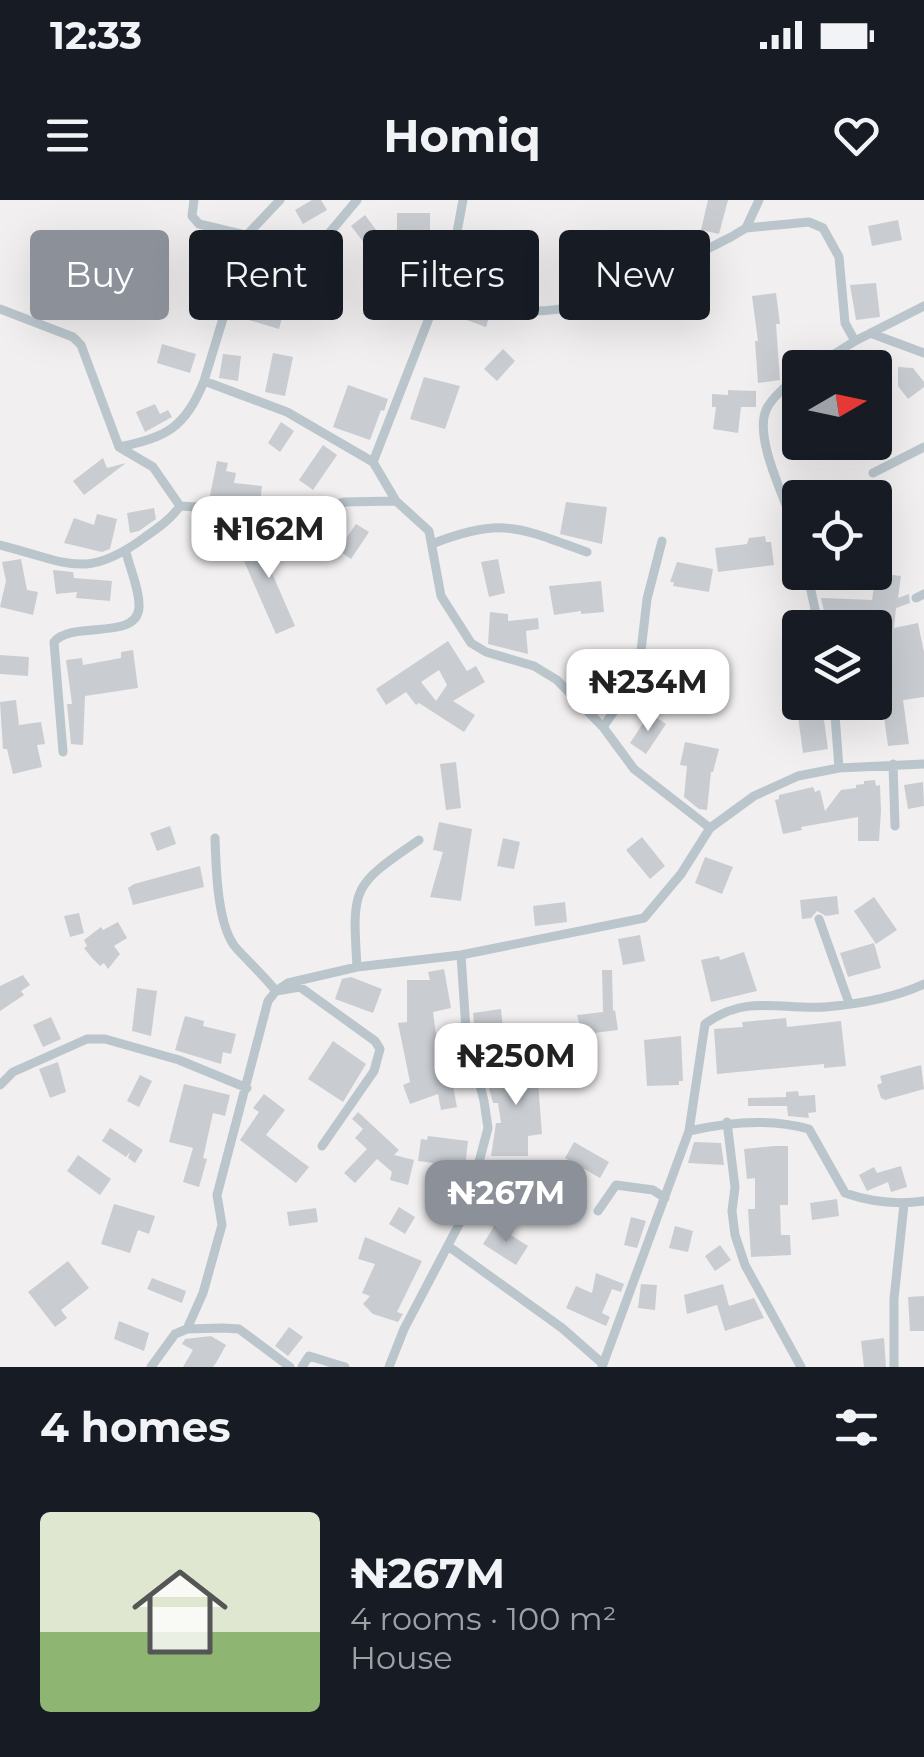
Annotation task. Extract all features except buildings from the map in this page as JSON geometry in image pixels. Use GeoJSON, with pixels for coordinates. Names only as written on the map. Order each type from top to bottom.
{"type":"FeatureCollection","features":[{"type":"Feature","properties":{"kind":"street"},"geometry":{"type":"LineString","coordinates":[[194,200],[192,216],[199,224],[224,230]]}},
{"type":"Feature","properties":{"kind":"street"},"geometry":{"type":"LineString","coordinates":[[251,230],[280,200]]}},
{"type":"Feature","properties":{"kind":"street"},"geometry":{"type":"LineString","coordinates":[[331,230],[358,200]]}},
{"type":"Feature","properties":{"kind":"street"},"geometry":{"type":"LineString","coordinates":[[457,230],[462,200]]}},
{"type":"Feature","properties":{"kind":"street"},"geometry":{"type":"LineString","coordinates":[[746,228],[759,200]]}},
{"type":"Feature","properties":{"kind":"street"},"geometry":{"type":"LineString","coordinates":[[539,310],[617,292],[746,228],[809,222],[823,228],[839,257],[845,323],[854,341]]}},
{"type":"Feature","properties":{"kind":"street"},"geometry":{"type":"LineString","coordinates":[[840,350],[924,306]]}},
{"type":"Feature","properties":{"kind":"street"},"geometry":{"type":"LineString","coordinates":[[0,309],[73,337],[81,346],[108,410],[119,447],[153,466],[180,506]]}},
{"type":"Feature","properties":{"kind":"street"},"geometry":{"type":"LineString","coordinates":[[119,447],[155,440],[173,430],[198,397],[224,320]]}},
{"type":"Feature","properties":{"kind":"street"},"geometry":{"type":"LineString","coordinates":[[372,462],[427,320]]}},
{"type":"Feature","properties":{"kind":"street"},"geometry":{"type":"LineString","coordinates":[[870,333],[924,353]]}},
{"type":"Feature","properties":{"kind":"street"},"geometry":{"type":"LineString","coordinates":[[204,381],[286,412],[372,462],[396,501],[422,522],[432,544],[441,596],[471,644],[534,666],[557,680],[603,728],[634,769],[710,828]]}},
{"type":"Feature","properties":{"kind":"street"},"geometry":{"type":"LineString","coordinates":[[782,390],[765,410],[763,433],[770,464],[782,490]]}},
{"type":"Feature","properties":{"kind":"street"},"geometry":{"type":"LineString","coordinates":[[873,473],[924,447]]}},
{"type":"Feature","properties":{"kind":"street"},"geometry":{"type":"LineString","coordinates":[[180,506],[298,512],[345,502],[396,501]]}},
{"type":"Feature","properties":{"kind":"street"},"geometry":{"type":"LineString","coordinates":[[0,544],[57,562],[96,566],[126,552],[173,516],[180,506]]}},
{"type":"Feature","properties":{"kind":"street"},"geometry":{"type":"LineString","coordinates":[[432,544],[460,533],[500,526],[524,530],[587,552]]}},
{"type":"Feature","properties":{"kind":"street"},"geometry":{"type":"LineString","coordinates":[[603,728],[638,677],[647,600],[662,541]]}},
{"type":"Feature","properties":{"kind":"street"},"geometry":{"type":"LineString","coordinates":[[63,752],[54,642],[68,632],[132,622],[138,614],[139,602],[126,552]]}},
{"type":"Feature","properties":{"kind":"street"},"geometry":{"type":"LineString","coordinates":[[836,720],[840,768]]}},
{"type":"Feature","properties":{"kind":"street"},"geometry":{"type":"LineString","coordinates":[[894,764],[895,826]]}},
{"type":"Feature","properties":{"kind":"street"},"geometry":{"type":"LineString","coordinates":[[187,1330],[203,1294],[222,1226],[217,1195],[268,1002],[276,990],[357,966],[461,955],[644,918],[681,874],[710,828],[754,796],[798,776],[840,768],[924,764]]}},
{"type":"Feature","properties":{"kind":"street"},"geometry":{"type":"LineString","coordinates":[[214,838],[224,920],[234,947],[252,961],[276,990]]}},
{"type":"Feature","properties":{"kind":"street"},"geometry":{"type":"LineString","coordinates":[[357,966],[354,910],[359,889],[383,864],[419,840]]}},
{"type":"Feature","properties":{"kind":"street"},"geometry":{"type":"LineString","coordinates":[[819,920],[848,1003]]}},
{"type":"Feature","properties":{"kind":"street"},"geometry":{"type":"LineString","coordinates":[[389,1367],[404,1329],[466,1212],[488,1128],[466,1030],[461,955]]}},
{"type":"Feature","properties":{"kind":"street"},"geometry":{"type":"LineString","coordinates":[[448,1246],[562,1328],[603,1366],[689,1132],[705,1024],[725,1009],[824,1007],[900,995],[924,984]]}},
{"type":"Feature","properties":{"kind":"street"},"geometry":{"type":"LineString","coordinates":[[276,990],[300,986],[375,1041],[380,1049],[374,1072],[322,1146]]}},
{"type":"Feature","properties":{"kind":"street"},"geometry":{"type":"LineString","coordinates":[[0,1085],[13,1072],[87,1040],[105,1038],[179,1060],[246,1088]]}},
{"type":"Feature","properties":{"kind":"street"},"geometry":{"type":"LineString","coordinates":[[689,1132],[726,1122],[809,1129],[845,1194],[904,1204],[924,1201]]}},
{"type":"Feature","properties":{"kind":"street"},"geometry":{"type":"LineString","coordinates":[[726,1122],[735,1187],[734,1234],[745,1265],[801,1367]]}},
{"type":"Feature","properties":{"kind":"street"},"geometry":{"type":"LineString","coordinates":[[598,1211],[616,1185],[653,1190],[665,1198]]}},
{"type":"Feature","properties":{"kind":"street"},"geometry":{"type":"LineString","coordinates":[[894,1367],[894,1299],[904,1204]]}},
{"type":"Feature","properties":{"kind":"street"},"geometry":{"type":"LineString","coordinates":[[151,1367],[175,1334],[187,1330],[239,1329],[290,1367]]}},
{"type":"Feature","properties":{"kind":"street"},"geometry":{"type":"LineString","coordinates":[[302,1367],[309,1356],[345,1367]]}}]}
